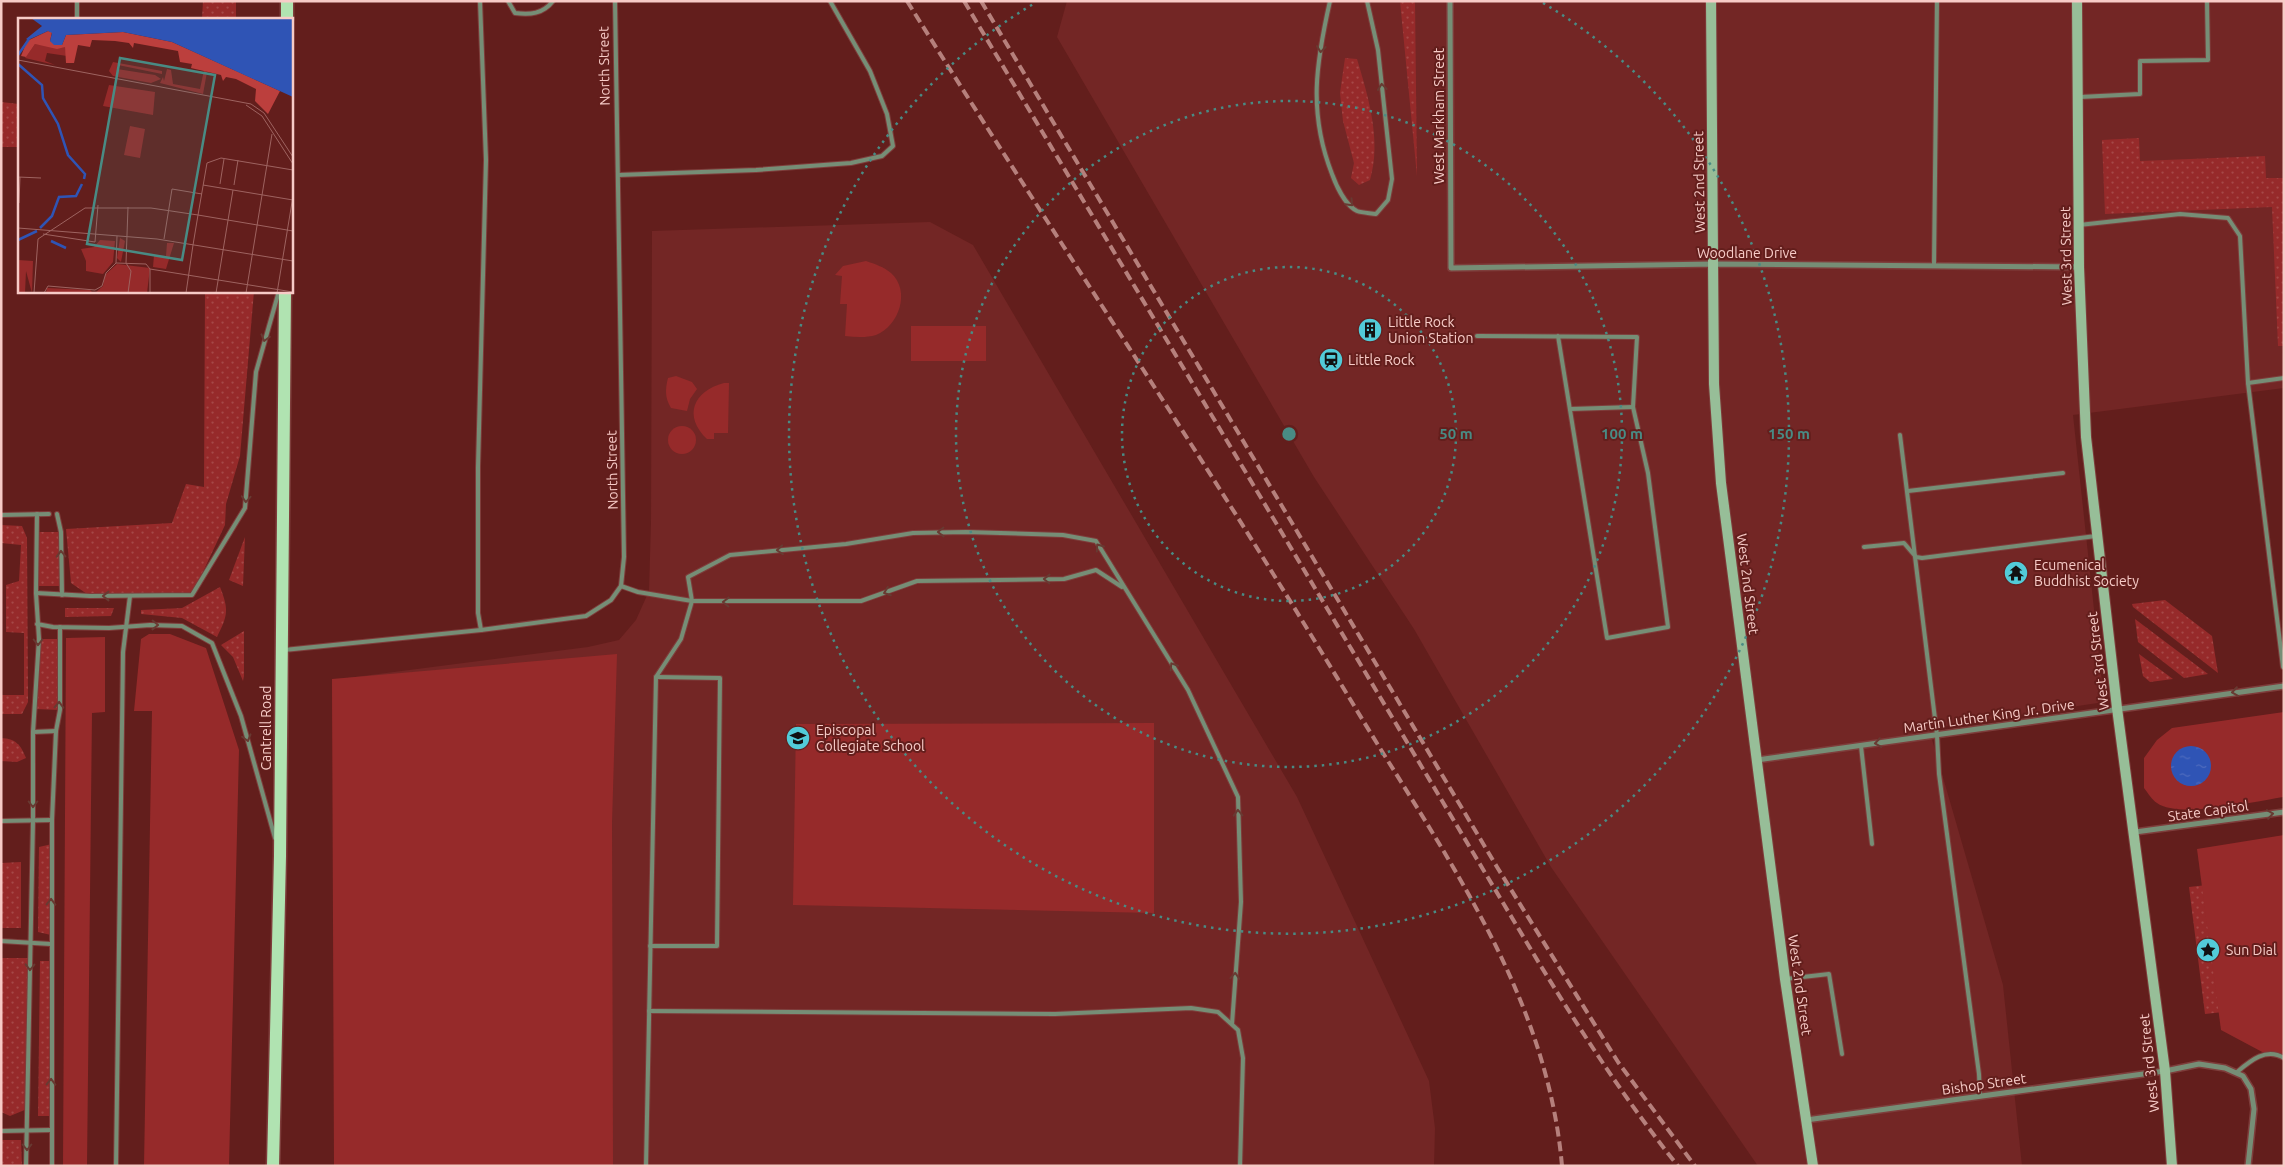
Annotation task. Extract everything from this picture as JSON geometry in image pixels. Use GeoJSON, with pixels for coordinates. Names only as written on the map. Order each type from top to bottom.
{"type":"FeatureCollection","features":[{"type":"Feature","properties":{"kind":"main road"},"geometry":{"type":"LineString","coordinates":[[287,1],[287,18]]}},
{"type":"Feature","properties":{"kind":"main road","name":"West 2nd Street"},"geometry":{"type":"LineString","coordinates":[[1711,1],[1714,384],[1718,445],[1732,569],[1785,979],[1813,1166]]}},
{"type":"Feature","properties":{"kind":"main road","name":"West 3rd Street"},"geometry":{"type":"LineString","coordinates":[[2077,1],[2079,267],[2085,427],[2117,708],[2135,832],[2165,1071],[2172,1166]]}},
{"type":"Feature","properties":{"kind":"main road","name":"Cantrell Road"},"geometry":{"type":"LineString","coordinates":[[273,1166],[280,856],[285,292]]}},
{"type":"Feature","properties":{"kind":"street","name":"West Markham Street"},"geometry":{"type":"LineString","coordinates":[[1450,1],[1451,231]]}},
{"type":"Feature","properties":{"kind":"street","name":"Woodlane Drive"},"geometry":{"type":"LineString","coordinates":[[1451,231],[1451,268],[1714,264],[2079,267]]}},
{"type":"Feature","properties":{"kind":"street","name":"Martin Luther King Jr. Drive"},"geometry":{"type":"LineString","coordinates":[[1757,760],[2284,686]]}},
{"type":"Feature","properties":{"kind":"street","name":"State Capitol"},"geometry":{"type":"LineString","coordinates":[[2135,832],[2284,812]]}},
{"type":"Feature","properties":{"kind":"street","name":"Bishop Street"},"geometry":{"type":"LineString","coordinates":[[1806,1120],[2165,1071],[2199,1064],[2237,1072]]}},
{"type":"Feature","properties":{"kind":"street"},"geometry":{"type":"LineString","coordinates":[[2237,1072],[2243,1076],[2251,1089],[2254,1109],[2248,1166]]}},
{"type":"Feature","properties":{"kind":"lane"},"geometry":{"type":"LineString","coordinates":[[77,1],[77,18]]}},
{"type":"Feature","properties":{"kind":"lane"},"geometry":{"type":"LineString","coordinates":[[480,1],[486,160],[478,467],[478,613],[481,630]]}},
{"type":"Feature","properties":{"kind":"lane"},"geometry":{"type":"LineString","coordinates":[[508,1],[515,13],[527,15],[540,12],[553,1]]}},
{"type":"Feature","properties":{"kind":"lane","name":"North Street"},"geometry":{"type":"LineString","coordinates":[[615,1],[624,557],[621,586]]}},
{"type":"Feature","properties":{"kind":"lane"},"geometry":{"type":"LineString","coordinates":[[618,175],[756,170],[851,163],[882,156],[893,146],[887,114],[870,71],[830,1]]}},
{"type":"Feature","properties":{"kind":"lane"},"geometry":{"type":"LineString","coordinates":[[1330,1],[1322,36],[1315,98],[1323,150],[1339,191],[1357,211],[1376,214],[1388,200],[1392,179],[1378,50],[1367,1]]}},
{"type":"Feature","properties":{"kind":"lane"},"geometry":{"type":"LineString","coordinates":[[1934,265],[1937,1]]}},
{"type":"Feature","properties":{"kind":"lane"},"geometry":{"type":"LineString","coordinates":[[2077,98],[2140,94],[2140,61],[2208,60],[2208,1]]}},
{"type":"Feature","properties":{"kind":"lane"},"geometry":{"type":"LineString","coordinates":[[2079,225],[2180,214],[2228,218],[2240,236],[2248,383],[2283,667]]}},
{"type":"Feature","properties":{"kind":"lane"},"geometry":{"type":"LineString","coordinates":[[36,593],[130,596],[192,595],[245,508],[256,372],[279,292]]}},
{"type":"Feature","properties":{"kind":"lane"},"geometry":{"type":"LineString","coordinates":[[1477,336],[1558,336],[1636,337],[1634,407],[1648,472],[1668,627],[1607,638],[1558,336]]}},
{"type":"Feature","properties":{"kind":"lane"},"geometry":{"type":"LineString","coordinates":[[2248,383],[2284,378]]}},
{"type":"Feature","properties":{"kind":"lane"},"geometry":{"type":"LineString","coordinates":[[1570,409],[1634,407]]}},
{"type":"Feature","properties":{"kind":"lane"},"geometry":{"type":"LineString","coordinates":[[1900,435],[1937,735],[1939,774],[1979,1074],[1980,1096]]}},
{"type":"Feature","properties":{"kind":"lane"},"geometry":{"type":"LineString","coordinates":[[1908,491],[2063,473]]}},
{"type":"Feature","properties":{"kind":"lane"},"geometry":{"type":"LineString","coordinates":[[26,1166],[33,732],[39,639],[36,593],[37,514]]}},
{"type":"Feature","properties":{"kind":"lane"},"geometry":{"type":"LineString","coordinates":[[1,515],[49,514]]}},
{"type":"Feature","properties":{"kind":"lane"},"geometry":{"type":"LineString","coordinates":[[57,514],[60,532],[62,595]]}},
{"type":"Feature","properties":{"kind":"lane"},"geometry":{"type":"LineString","coordinates":[[646,1166],[656,678],[681,639],[692,601],[688,577],[730,555],[846,544],[913,533],[966,532],[1063,535],[1096,541],[1188,690],[1238,797],[1241,902],[1232,1024]]}},
{"type":"Feature","properties":{"kind":"lane"},"geometry":{"type":"LineString","coordinates":[[1864,548],[1904,543],[1916,557],[1922,558],[2096,536]]}},
{"type":"Feature","properties":{"kind":"lane"},"geometry":{"type":"LineString","coordinates":[[281,650],[481,630],[586,616],[611,600],[621,586],[638,592],[692,601],[861,601],[917,581],[1064,579],[1096,570],[1124,589]]}},
{"type":"Feature","properties":{"kind":"lane"},"geometry":{"type":"LineString","coordinates":[[116,1166],[123,662],[130,596]]}},
{"type":"Feature","properties":{"kind":"lane"},"geometry":{"type":"LineString","coordinates":[[37,624],[60,627],[182,626],[212,643],[240,716],[280,856]]}},
{"type":"Feature","properties":{"kind":"lane"},"geometry":{"type":"LineString","coordinates":[[52,1166],[52,820],[56,731],[60,710],[60,627]]}},
{"type":"Feature","properties":{"kind":"lane"},"geometry":{"type":"LineString","coordinates":[[650,946],[717,946],[720,678],[656,678]]}},
{"type":"Feature","properties":{"kind":"lane"},"geometry":{"type":"LineString","coordinates":[[33,732],[56,731]]}},
{"type":"Feature","properties":{"kind":"lane"},"geometry":{"type":"LineString","coordinates":[[1861,746],[1872,844]]}},
{"type":"Feature","properties":{"kind":"lane"},"geometry":{"type":"LineString","coordinates":[[1,821],[52,820]]}},
{"type":"Feature","properties":{"kind":"lane"},"geometry":{"type":"LineString","coordinates":[[1,941],[51,944]]}},
{"type":"Feature","properties":{"kind":"lane"},"geometry":{"type":"LineString","coordinates":[[1785,979],[1829,974],[1842,1054]]}},
{"type":"Feature","properties":{"kind":"lane"},"geometry":{"type":"LineString","coordinates":[[649,1011],[1056,1014],[1192,1008],[1218,1012],[1238,1030],[1243,1058],[1240,1166]]}},
{"type":"Feature","properties":{"kind":"lane"},"geometry":{"type":"LineString","coordinates":[[2237,1072],[2262,1054],[2278,1054],[2284,1058]]}},
{"type":"Feature","properties":{"kind":"lane"},"geometry":{"type":"LineString","coordinates":[[1,1131],[52,1130]]}},
{"type":"Feature","properties":{"kind":"shaded area"},"geometry":{"type":"Polygon","coordinates":[[[203,1],[236,1],[236,18],[202,18],[203,1]]]}},
{"type":"Feature","properties":{"kind":"shaded area"},"geometry":{"type":"Polygon","coordinates":[[[1067,1],[2284,1],[2284,388],[2073,415],[2104,702],[1929,729],[2003,985],[2022,1166],[1758,1166],[1551,867],[1414,629],[1314,477],[1057,37],[1067,1]]]}},
{"type":"Feature","properties":{"kind":"shaded area"},"geometry":{"type":"Polygon","coordinates":[[[1400,1],[1415,1],[1417,176],[1400,1]]]}},
{"type":"Feature","properties":{"kind":"shaded area"},"geometry":{"type":"Polygon","coordinates":[[[1345,58],[1357,59],[1369,103],[1374,134],[1375,150],[1370,180],[1359,185],[1351,178],[1354,163],[1343,121],[1340,93],[1345,58]]]}},
{"type":"Feature","properties":{"kind":"shaded area"},"geometry":{"type":"Polygon","coordinates":[[[1,102],[18,104],[18,147],[1,147],[1,102]]]}},
{"type":"Feature","properties":{"kind":"shaded area"},"geometry":{"type":"Polygon","coordinates":[[[2139,138],[2140,161],[2265,156],[2266,178],[2284,178],[2284,346],[2278,346],[2272,207],[2105,214],[2102,140],[2139,138]]]}},
{"type":"Feature","properties":{"kind":"shaded area","name":"Episcopal Collegiate School"},"geometry":{"type":"Polygon","coordinates":[[[930,222],[973,245],[1297,797],[1429,1081],[1435,1128],[1434,1166],[339,1166],[332,680],[588,647],[619,640],[636,620],[649,591],[652,231],[930,222]]]}},
{"type":"Feature","properties":{"kind":"shaded area"},"geometry":{"type":"Polygon","coordinates":[[[866,261],[885,269],[897,280],[901,298],[900,307],[891,324],[876,335],[864,337],[845,336],[847,304],[840,304],[842,276],[835,275],[843,266],[866,261]]]}},
{"type":"Feature","properties":{"kind":"shaded area"},"geometry":{"type":"Polygon","coordinates":[[[205,292],[254,292],[240,456],[226,504],[225,525],[192,595],[90,596],[71,583],[66,529],[172,523],[186,484],[204,487],[205,292]]]}},
{"type":"Feature","properties":{"kind":"shaded area"},"geometry":{"type":"Polygon","coordinates":[[[911,326],[986,326],[986,361],[911,361],[911,326]]]}},
{"type":"Feature","properties":{"kind":"shaded area"},"geometry":{"type":"Polygon","coordinates":[[[676,376],[692,382],[697,389],[690,399],[687,411],[671,408],[668,401],[666,390],[668,378],[676,376]]]}},
{"type":"Feature","properties":{"kind":"shaded area"},"geometry":{"type":"Polygon","coordinates":[[[724,383],[729,383],[728,433],[714,433],[714,439],[707,439],[695,422],[695,405],[705,392],[724,383]]]}},
{"type":"Feature","properties":{"kind":"shaded area"},"geometry":{"type":"Polygon","coordinates":[[[682,426],[692,430],[696,440],[692,450],[682,454],[672,450],[668,440],[672,430],[682,426]]]}},
{"type":"Feature","properties":{"kind":"shaded area"},"geometry":{"type":"Polygon","coordinates":[[[1,525],[22,526],[27,538],[28,702],[22,714],[1,714],[1,695],[24,695],[24,633],[6,632],[6,585],[19,581],[21,545],[1,543],[1,525]]]}},
{"type":"Feature","properties":{"kind":"shaded area"},"geometry":{"type":"Polygon","coordinates":[[[37,532],[61,532],[62,586],[37,586],[37,532]]]}},
{"type":"Feature","properties":{"kind":"shaded area"},"geometry":{"type":"Polygon","coordinates":[[[245,537],[243,586],[229,580],[245,537]]]}},
{"type":"Feature","properties":{"kind":"shaded area"},"geometry":{"type":"Polygon","coordinates":[[[220,587],[225,601],[226,612],[217,637],[182,618],[141,614],[141,610],[182,608],[220,587]]]}},
{"type":"Feature","properties":{"kind":"shaded area"},"geometry":{"type":"Polygon","coordinates":[[[2165,600],[2212,636],[2218,673],[2133,607],[2132,604],[2165,600]]]}},
{"type":"Feature","properties":{"kind":"shaded area"},"geometry":{"type":"Polygon","coordinates":[[[65,608],[114,608],[111,616],[65,617],[65,608]]]}},
{"type":"Feature","properties":{"kind":"shaded area"},"geometry":{"type":"Polygon","coordinates":[[[2135,619],[2208,674],[2184,678],[2138,642],[2135,619]]]}},
{"type":"Feature","properties":{"kind":"shaded area"},"geometry":{"type":"Polygon","coordinates":[[[244,631],[243,681],[233,657],[221,645],[244,631]]]}},
{"type":"Feature","properties":{"kind":"shaded area"},"geometry":{"type":"Polygon","coordinates":[[[149,634],[170,634],[206,648],[239,750],[229,1166],[144,1166],[152,711],[134,711],[141,639],[149,634]]]}},
{"type":"Feature","properties":{"kind":"shaded area"},"geometry":{"type":"Polygon","coordinates":[[[105,637],[105,712],[92,713],[87,1166],[63,1166],[66,638],[105,637]]]}},
{"type":"Feature","properties":{"kind":"shaded area"},"geometry":{"type":"Polygon","coordinates":[[[39,639],[60,639],[60,710],[34,709],[39,639]]]}},
{"type":"Feature","properties":{"kind":"shaded area"},"geometry":{"type":"Polygon","coordinates":[[[617,654],[612,823],[613,1166],[334,1166],[332,679],[617,654]]]}},
{"type":"Feature","properties":{"kind":"shaded area"},"geometry":{"type":"Polygon","coordinates":[[[2139,654],[2173,679],[2150,682],[2143,676],[2139,654]]]}},
{"type":"Feature","properties":{"kind":"shaded area"},"geometry":{"type":"Polygon","coordinates":[[[2284,712],[2284,797],[2218,808],[2182,809],[2168,808],[2157,803],[2144,788],[2144,758],[2157,740],[2172,728],[2284,712]]]}},
{"type":"Feature","properties":{"kind":"shaded area"},"geometry":{"type":"Polygon","coordinates":[[[1154,723],[1154,913],[793,905],[796,724],[1154,723]]]}},
{"type":"Feature","properties":{"kind":"shaded area"},"geometry":{"type":"Polygon","coordinates":[[[1,738],[17,743],[26,758],[17,762],[1,761],[1,738]]]}},
{"type":"Feature","properties":{"kind":"shaded area"},"geometry":{"type":"Polygon","coordinates":[[[2284,835],[2284,1058],[2266,1054],[2221,1030],[2197,849],[2284,835]]]}},
{"type":"Feature","properties":{"kind":"shaded area"},"geometry":{"type":"Polygon","coordinates":[[[52,844],[51,935],[38,932],[39,847],[52,844]]]}},
{"type":"Feature","properties":{"kind":"shaded area"},"geometry":{"type":"Polygon","coordinates":[[[21,862],[21,928],[2,928],[1,863],[21,862]]]}},
{"type":"Feature","properties":{"kind":"shaded area"},"geometry":{"type":"Polygon","coordinates":[[[2216,884],[2232,1011],[2205,1014],[2189,887],[2216,884]]]}},
{"type":"Feature","properties":{"kind":"shaded area"},"geometry":{"type":"Polygon","coordinates":[[[1,958],[31,958],[27,1109],[10,1116],[1,1112],[1,958]]]}},
{"type":"Feature","properties":{"kind":"shaded area"},"geometry":{"type":"Polygon","coordinates":[[[40,961],[52,961],[51,1116],[38,1116],[40,961]]]}},
{"type":"Feature","properties":{"kind":"shaded area"},"geometry":{"type":"Polygon","coordinates":[[[1,1140],[21,1140],[22,1166],[1,1166],[1,1140]]]}},
{"type":"Feature","properties":{"kind":"water"},"geometry":{"type":"Polygon","coordinates":[[[2195,746],[2202,749],[2208,755],[2211,766],[2210,774],[2202,783],[2195,786],[2187,786],[2180,783],[2172,774],[2171,762],[2174,755],[2183,747],[2195,746]]]}},
{"type":"Feature","properties":{"kind":"railway"},"geometry":{"type":"LineString","coordinates":[[907,1],[1246,530],[1455,871],[1486,927],[1513,983],[1536,1042],[1552,1103],[1562,1166]]}},
{"type":"Feature","properties":{"kind":"railway"},"geometry":{"type":"LineString","coordinates":[[964,1],[1539,963],[1605,1066],[1640,1117],[1678,1166]]}},
{"type":"Feature","properties":{"kind":"railway"},"geometry":{"type":"LineString","coordinates":[[981,1],[1497,867],[1618,1062],[1695,1166]]}},
{"type":"Feature","properties":{"kind":"place","name":"Little Rock Union Station"},"geometry":{"type":"Point","coordinates":[1370,330]}},
{"type":"Feature","properties":{"kind":"place","name":"Little Rock"},"geometry":{"type":"Point","coordinates":[1331,360]}},
{"type":"Feature","properties":{"kind":"place","name":"Ecumenical Buddhist Society"},"geometry":{"type":"Point","coordinates":[2016,573]}},
{"type":"Feature","properties":{"kind":"place","name":"Episcopal Collegiate School"},"geometry":{"type":"Point","coordinates":[798,738]}},
{"type":"Feature","properties":{"kind":"place","name":"Sun Dial"},"geometry":{"type":"Point","coordinates":[2208,950]}}]}
